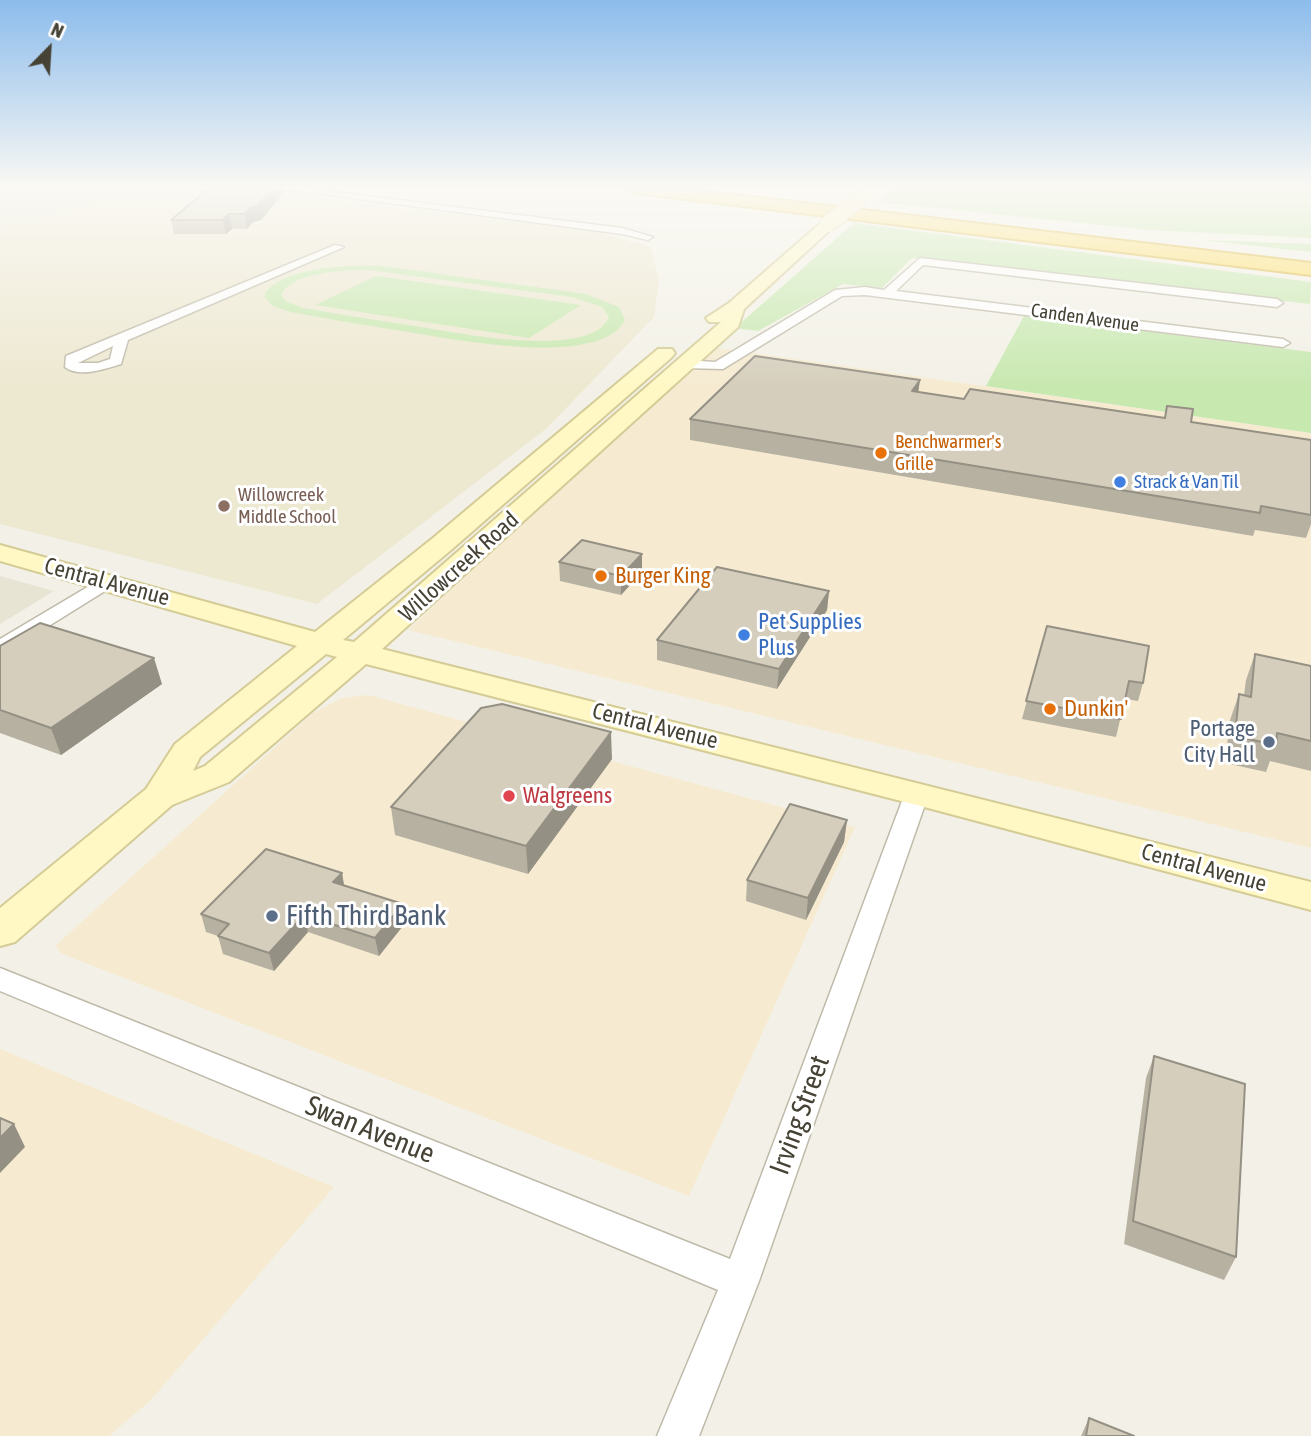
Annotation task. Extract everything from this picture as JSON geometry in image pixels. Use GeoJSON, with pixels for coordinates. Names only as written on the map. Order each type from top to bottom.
{"type":"FeatureCollection","features":[{"type":"Feature","properties":{"kind":"highway"},"geometry":{"type":"LineString","coordinates":[[1183,255],[1311,271]]}},
{"type":"Feature","properties":{"kind":"main road","name":"Willowcreek Road"},"geometry":{"type":"LineString","coordinates":[[159,797],[187,751],[442,544],[653,362],[707,321],[736,307],[794,255]]}},
{"type":"Feature","properties":{"kind":"main road","name":"Willowcreek Road"},"geometry":{"type":"LineString","coordinates":[[0,930],[159,797],[218,774],[362,654],[684,363],[732,323],[736,307]]}},
{"type":"Feature","properties":{"kind":"main road","name":"Central Avenue"},"geometry":{"type":"LineString","coordinates":[[0,553],[319,643],[1311,895]]}},
{"type":"Feature","properties":{"kind":"street"},"geometry":{"type":"LineString","coordinates":[[122,337],[320,255]]}},
{"type":"Feature","properties":{"kind":"street","name":"Canden Avenue"},"geometry":{"type":"LineString","coordinates":[[887,293],[920,261],[1277,303]]}},
{"type":"Feature","properties":{"kind":"street","name":"Canden Avenue"},"geometry":{"type":"LineString","coordinates":[[684,363],[718,366],[839,293],[865,290],[1283,343]]}},
{"type":"Feature","properties":{"kind":"street"},"geometry":{"type":"LineString","coordinates":[[0,648],[106,582]]}},
{"type":"Feature","properties":{"kind":"street","name":"Irving Street"},"geometry":{"type":"LineString","coordinates":[[678,1436],[740,1281],[917,793]]}},
{"type":"Feature","properties":{"kind":"street","name":"Swan Avenue"},"geometry":{"type":"LineString","coordinates":[[0,979],[740,1281]]}},
{"type":"Feature","properties":{"kind":"shaded area"},"geometry":{"type":"Polygon","coordinates":[[[0,255],[653,255],[659,280],[654,317],[547,428],[317,604],[0,524],[0,255]]]}},
{"type":"Feature","properties":{"kind":"shaded area"},"geometry":{"type":"Polygon","coordinates":[[[712,347],[1311,433],[1311,848],[408,630],[712,347]]]}},
{"type":"Feature","properties":{"kind":"shaded area"},"geometry":{"type":"Polygon","coordinates":[[[0,576],[54,591],[0,624],[0,576]]]}},
{"type":"Feature","properties":{"kind":"shaded area"},"geometry":{"type":"Polygon","coordinates":[[[368,695],[855,827],[689,1196],[62,954],[55,946],[313,713],[342,698],[368,695]]]}},
{"type":"Feature","properties":{"kind":"shaded area"},"geometry":{"type":"Polygon","coordinates":[[[0,1049],[334,1187],[151,1400],[109,1436],[0,1436],[0,1049]]]}},
{"type":"Feature","properties":{"kind":"green space"},"geometry":{"type":"Polygon","coordinates":[[[818,255],[1102,255],[1311,282],[1310,304],[912,258],[882,288],[843,284],[758,331],[735,328],[818,255]]]}},
{"type":"Feature","properties":{"kind":"green space"},"geometry":{"type":"Polygon","coordinates":[[[382,266],[586,294],[619,307],[625,320],[610,335],[586,344],[521,347],[453,339],[290,312],[273,306],[265,298],[265,293],[274,284],[303,272],[337,267],[382,266]],[[368,270],[307,277],[287,287],[281,295],[285,301],[303,308],[484,337],[548,341],[576,338],[597,331],[609,317],[602,307],[572,297],[368,270]]]}},
{"type":"Feature","properties":{"kind":"green space"},"geometry":{"type":"Polygon","coordinates":[[[376,276],[581,305],[529,338],[315,305],[376,276]]]}},
{"type":"Feature","properties":{"kind":"green space"},"geometry":{"type":"Polygon","coordinates":[[[1024,316],[1311,352],[1311,433],[986,386],[1024,316]]]}},
{"type":"Feature","properties":{"kind":"building"},"geometry":{"type":"Polygon","coordinates":[[[755,356],[920,380],[912,391],[964,399],[970,389],[1165,418],[1167,406],[1193,409],[1191,422],[1311,440],[1311,515],[1261,506],[1260,513],[690,419],[755,356]]]}},
{"type":"Feature","properties":{"kind":"building"},"geometry":{"type":"Polygon","coordinates":[[[582,540],[642,554],[621,576],[559,562],[582,540]]]}},
{"type":"Feature","properties":{"kind":"building","name":"Pet Supplies Plus"},"geometry":{"type":"Polygon","coordinates":[[[717,567],[829,591],[779,669],[657,640],[717,567]]]}},
{"type":"Feature","properties":{"kind":"building"},"geometry":{"type":"Polygon","coordinates":[[[40,623],[154,658],[51,728],[0,710],[0,646],[40,623]]]}},
{"type":"Feature","properties":{"kind":"building"},"geometry":{"type":"Polygon","coordinates":[[[1047,626],[1149,646],[1143,683],[1129,681],[1121,719],[1026,701],[1047,626]]]}},
{"type":"Feature","properties":{"kind":"building"},"geometry":{"type":"Polygon","coordinates":[[[1255,654],[1311,666],[1311,741],[1277,733],[1276,745],[1235,736],[1239,694],[1251,697],[1255,654]]]}},
{"type":"Feature","properties":{"kind":"building","name":"Walgreens"},"geometry":{"type":"Polygon","coordinates":[[[502,704],[611,732],[526,846],[391,807],[481,708],[502,704]]]}},
{"type":"Feature","properties":{"kind":"building"},"geometry":{"type":"Polygon","coordinates":[[[790,804],[847,820],[808,898],[747,880],[790,804]]]}},
{"type":"Feature","properties":{"kind":"building"},"geometry":{"type":"Polygon","coordinates":[[[266,849],[342,873],[333,882],[403,904],[375,938],[304,915],[269,953],[218,936],[229,924],[201,914],[266,849]]]}},
{"type":"Feature","properties":{"kind":"building"},"geometry":{"type":"Polygon","coordinates":[[[1154,1056],[1245,1084],[1236,1257],[1133,1221],[1154,1056]]]}},
{"type":"Feature","properties":{"kind":"building"},"geometry":{"type":"Polygon","coordinates":[[[0,1118],[14,1124],[0,1138],[0,1118]]]}},
{"type":"Feature","properties":{"kind":"building"},"geometry":{"type":"Polygon","coordinates":[[[1089,1418],[1134,1436],[1086,1436],[1089,1418]]]}},
{"type":"Feature","properties":{"kind":"place","name":"Benchwarmer's Grille"},"geometry":{"type":"Point","coordinates":[881,453]}},
{"type":"Feature","properties":{"kind":"place","name":"Strack & Van Til"},"geometry":{"type":"Point","coordinates":[1120,482]}},
{"type":"Feature","properties":{"kind":"place","name":"Willowcreek Middle School"},"geometry":{"type":"Point","coordinates":[224,506]}},
{"type":"Feature","properties":{"kind":"place","name":"Burger King"},"geometry":{"type":"Point","coordinates":[601,576]}},
{"type":"Feature","properties":{"kind":"place","name":"Pet Supplies Plus"},"geometry":{"type":"Point","coordinates":[744,635]}},
{"type":"Feature","properties":{"kind":"place","name":"Dunkin'"},"geometry":{"type":"Point","coordinates":[1050,709]}},
{"type":"Feature","properties":{"kind":"place","name":"Portage City Hall"},"geometry":{"type":"Point","coordinates":[1269,742]}},
{"type":"Feature","properties":{"kind":"place","name":"Walgreens"},"geometry":{"type":"Point","coordinates":[509,796]}},
{"type":"Feature","properties":{"kind":"place","name":"Fifth Third Bank"},"geometry":{"type":"Point","coordinates":[272,916]}}]}
